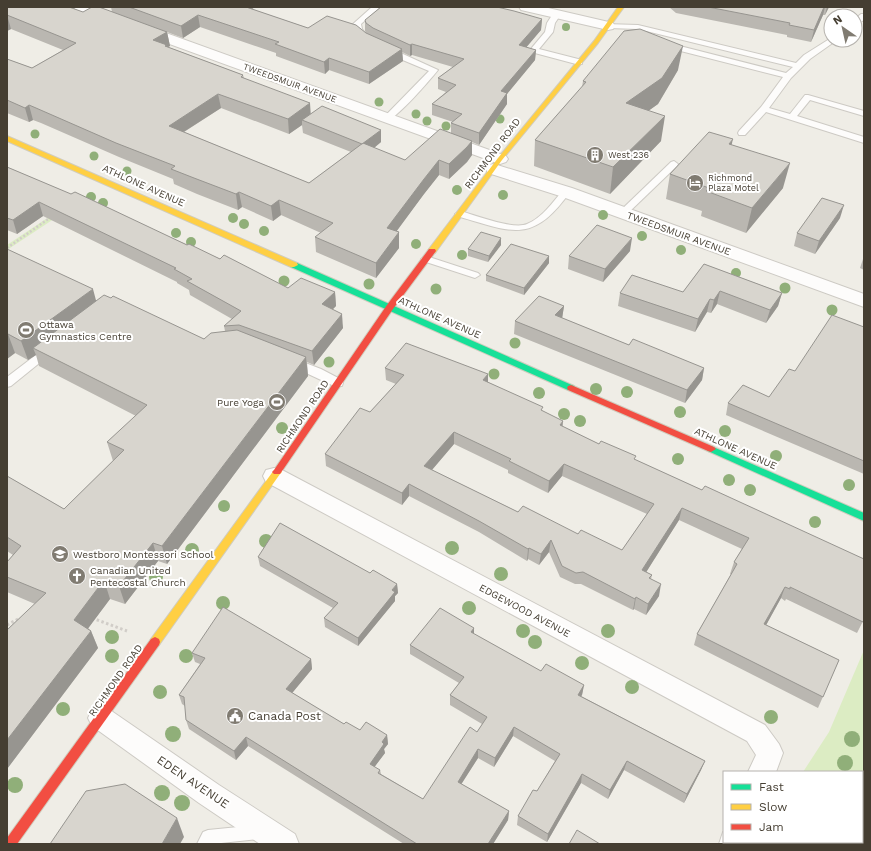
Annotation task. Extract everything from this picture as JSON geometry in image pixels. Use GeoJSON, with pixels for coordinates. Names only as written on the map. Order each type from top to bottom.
{"type":"FeatureCollection","features":[{"type":"Feature","properties":{"kind":"main road","name":"RICHMOND ROAD"},"geometry":{"type":"LineString","coordinates":[[10,844],[274,476],[390,307],[497,164],[608,26],[621,7]]}},
{"type":"Feature","properties":{"kind":"main road","name":"ATHLONE AVENUE"},"geometry":{"type":"LineString","coordinates":[[7,138],[864,517]]}},
{"type":"Feature","properties":{"kind":"street","name":"TWEEDSMUIR AVENUE"},"geometry":{"type":"LineString","coordinates":[[80,7],[388,118],[566,192],[864,300]]}},
{"type":"Feature","properties":{"kind":"street"},"geometry":{"type":"LineString","coordinates":[[526,7],[608,26]]}},
{"type":"Feature","properties":{"kind":"street","name":"EDGEWOOD AVENUE"},"geometry":{"type":"LineString","coordinates":[[274,476],[756,733],[766,763]]}},
{"type":"Feature","properties":{"kind":"street","name":"EDEN AVENUE"},"geometry":{"type":"LineString","coordinates":[[101,718],[209,794],[275,837]]}},
{"type":"Feature","properties":{"kind":"lane"},"geometry":{"type":"LineString","coordinates":[[370,42],[362,36],[357,24],[376,7]]}},
{"type":"Feature","properties":{"kind":"lane"},"geometry":{"type":"LineString","coordinates":[[557,14],[551,23],[549,32],[534,50],[579,62]]}},
{"type":"Feature","properties":{"kind":"lane"},"geometry":{"type":"LineString","coordinates":[[608,26],[631,36]]}},
{"type":"Feature","properties":{"kind":"lane"},"geometry":{"type":"LineString","coordinates":[[608,26],[638,27],[798,66]]}},
{"type":"Feature","properties":{"kind":"lane"},"geometry":{"type":"LineString","coordinates":[[662,44],[788,76]]}},
{"type":"Feature","properties":{"kind":"lane"},"geometry":{"type":"LineString","coordinates":[[742,133],[764,109],[788,76],[807,57],[823,46]]}},
{"type":"Feature","properties":{"kind":"lane"},"geometry":{"type":"LineString","coordinates":[[380,47],[434,70],[388,118]]}},
{"type":"Feature","properties":{"kind":"lane"},"geometry":{"type":"LineString","coordinates":[[791,118],[808,97],[864,114]]}},
{"type":"Feature","properties":{"kind":"lane"},"geometry":{"type":"LineString","coordinates":[[764,109],[864,140]]}},
{"type":"Feature","properties":{"kind":"lane"},"geometry":{"type":"LineString","coordinates":[[623,213],[674,164]]}},
{"type":"Feature","properties":{"kind":"lane"},"geometry":{"type":"LineString","coordinates":[[460,214],[510,227],[529,227],[552,209],[566,192]]}},
{"type":"Feature","properties":{"kind":"lane"},"geometry":{"type":"LineString","coordinates":[[426,259],[475,275]]}},
{"type":"Feature","properties":{"kind":"lane"},"geometry":{"type":"LineString","coordinates":[[7,383],[59,343]]}},
{"type":"Feature","properties":{"kind":"lane"},"geometry":{"type":"LineString","coordinates":[[282,359],[317,372],[338,383]]}},
{"type":"Feature","properties":{"kind":"lane"},"geometry":{"type":"LineString","coordinates":[[204,844],[208,837],[275,837]]}},
{"type":"Feature","properties":{"kind":"path"},"geometry":{"type":"LineString","coordinates":[[7,248],[53,216]]}},
{"type":"Feature","properties":{"kind":"path"},"geometry":{"type":"LineString","coordinates":[[7,625],[26,615]]}},
{"type":"Feature","properties":{"kind":"path"},"geometry":{"type":"LineString","coordinates":[[85,615],[127,631]]}},
{"type":"Feature","properties":{"kind":"green space"},"geometry":{"type":"Polygon","coordinates":[[[82,195],[87,197],[7,250],[7,245],[82,195]]]}},
{"type":"Feature","properties":{"kind":"green space"},"geometry":{"type":"Polygon","coordinates":[[[864,650],[864,844],[741,844],[863,843],[863,771],[804,771],[829,732],[864,650]]]}},
{"type":"Feature","properties":{"kind":"building"},"geometry":{"type":"Polygon","coordinates":[[[7,7],[69,7],[83,12],[92,7],[99,7],[167,32],[153,40],[167,45],[165,46],[243,75],[241,77],[310,103],[288,119],[218,94],[169,126],[309,183],[363,143],[405,160],[440,129],[472,141],[449,164],[439,160],[424,179],[387,228],[399,232],[376,263],[315,237],[333,223],[279,200],[271,206],[239,192],[236,194],[171,169],[175,166],[116,143],[29,105],[25,108],[7,100],[7,59],[32,68],[76,43],[7,15],[7,7]]]}},
{"type":"Feature","properties":{"kind":"building"},"geometry":{"type":"Polygon","coordinates":[[[129,7],[246,7],[308,28],[327,16],[356,25],[366,33],[402,49],[369,72],[329,58],[324,62],[275,44],[279,42],[198,15],[181,26],[129,7]]]}},
{"type":"Feature","properties":{"kind":"building"},"geometry":{"type":"Polygon","coordinates":[[[381,7],[497,7],[542,19],[519,45],[536,50],[501,91],[507,93],[479,133],[451,123],[462,114],[432,104],[456,85],[438,78],[464,59],[412,44],[410,45],[373,28],[366,23],[365,20],[381,7]]]}},
{"type":"Feature","properties":{"kind":"building"},"geometry":{"type":"Polygon","coordinates":[[[708,7],[824,7],[814,30],[789,25],[790,23],[708,7]]]}},
{"type":"Feature","properties":{"kind":"building"},"geometry":{"type":"Polygon","coordinates":[[[640,29],[683,46],[662,78],[626,103],[665,116],[613,167],[535,140],[586,82],[583,81],[624,31],[640,29]]]}},
{"type":"Feature","properties":{"kind":"building"},"geometry":{"type":"Polygon","coordinates":[[[322,106],[381,130],[362,144],[302,120],[322,106]]]}},
{"type":"Feature","properties":{"kind":"building"},"geometry":{"type":"Polygon","coordinates":[[[709,132],[733,139],[729,144],[790,163],[752,208],[706,191],[709,188],[670,174],[709,132]]]}},
{"type":"Feature","properties":{"kind":"building"},"geometry":{"type":"Polygon","coordinates":[[[7,167],[71,194],[75,192],[220,259],[224,255],[288,288],[301,278],[335,292],[322,304],[342,314],[312,351],[239,325],[224,326],[241,311],[187,281],[192,279],[174,269],[176,268],[39,202],[13,220],[7,218],[7,167]]]}},
{"type":"Feature","properties":{"kind":"building"},"geometry":{"type":"Polygon","coordinates":[[[822,198],[844,205],[819,241],[797,233],[822,198]]]}},
{"type":"Feature","properties":{"kind":"building"},"geometry":{"type":"Polygon","coordinates":[[[597,225],[632,238],[605,269],[569,256],[597,225]]]}},
{"type":"Feature","properties":{"kind":"building"},"geometry":{"type":"Polygon","coordinates":[[[481,232],[501,238],[489,256],[468,249],[481,232]]]}},
{"type":"Feature","properties":{"kind":"building"},"geometry":{"type":"Polygon","coordinates":[[[511,244],[549,256],[524,288],[486,275],[511,244]]]}},
{"type":"Feature","properties":{"kind":"building","name":"Ottawa Gymnastics Centre"},"geometry":{"type":"Polygon","coordinates":[[[7,249],[93,289],[21,341],[8,334],[7,335],[7,249]]]}},
{"type":"Feature","properties":{"kind":"building"},"geometry":{"type":"Polygon","coordinates":[[[704,264],[782,293],[770,310],[720,291],[714,300],[710,299],[698,319],[620,293],[632,275],[683,292],[704,264]]]}},
{"type":"Feature","properties":{"kind":"building"},"geometry":{"type":"Polygon","coordinates":[[[104,295],[111,298],[113,296],[204,339],[211,333],[237,330],[306,357],[162,546],[153,543],[119,586],[104,580],[74,620],[91,631],[7,740],[7,630],[46,593],[7,577],[7,562],[21,546],[7,537],[7,476],[64,509],[124,450],[107,442],[147,405],[33,348],[104,295]]]}},
{"type":"Feature","properties":{"kind":"building"},"geometry":{"type":"Polygon","coordinates":[[[539,296],[564,306],[555,315],[629,345],[633,339],[704,368],[687,390],[515,321],[539,296]]]}},
{"type":"Feature","properties":{"kind":"building"},"geometry":{"type":"Polygon","coordinates":[[[832,315],[864,327],[864,461],[728,403],[743,385],[769,397],[789,369],[795,371],[832,315]]]}},
{"type":"Feature","properties":{"kind":"building"},"geometry":{"type":"Polygon","coordinates":[[[406,343],[488,374],[483,380],[543,407],[541,410],[563,421],[560,425],[599,444],[601,441],[636,456],[634,459],[702,490],[705,486],[864,559],[863,622],[790,587],[790,589],[785,587],[764,624],[839,660],[823,697],[697,634],[737,564],[734,562],[749,538],[682,508],[642,570],[652,575],[649,578],[661,584],[648,604],[636,597],[635,599],[583,572],[576,573],[562,566],[551,540],[541,554],[529,548],[528,549],[409,484],[402,493],[325,454],[360,408],[370,412],[404,375],[385,368],[406,343]],[[454,432],[424,466],[518,512],[523,506],[578,534],[581,530],[622,550],[654,504],[564,464],[549,481],[509,461],[511,459],[454,432]]]}},
{"type":"Feature","properties":{"kind":"building"},"geometry":{"type":"Polygon","coordinates":[[[280,523],[370,573],[373,570],[397,584],[392,590],[395,592],[358,638],[324,618],[338,603],[258,557],[280,523]]]}},
{"type":"Feature","properties":{"kind":"building"},"geometry":{"type":"Polygon","coordinates":[[[223,607],[311,659],[286,689],[344,724],[346,722],[360,730],[366,722],[387,735],[382,742],[384,744],[370,764],[380,770],[378,773],[423,799],[470,727],[477,732],[487,717],[450,695],[464,677],[410,645],[440,608],[474,628],[471,632],[541,671],[546,664],[584,685],[578,695],[705,761],[687,794],[627,761],[610,790],[582,774],[548,834],[518,816],[533,790],[537,791],[560,754],[514,727],[495,758],[478,749],[458,782],[509,811],[488,844],[417,844],[246,737],[234,751],[186,720],[184,697],[179,695],[205,658],[192,653],[223,607]]]}},
{"type":"Feature","properties":{"kind":"building"},"geometry":{"type":"Polygon","coordinates":[[[125,784],[177,818],[162,844],[50,844],[86,791],[125,784]]]}},
{"type":"Feature","properties":{"kind":"building"},"geometry":{"type":"Polygon","coordinates":[[[577,830],[600,844],[569,844],[577,830]]]}},
{"type":"Feature","properties":{"kind":"traffic: fast"},"geometry":{"type":"LineString","coordinates":[[294,265],[571,388]]}},
{"type":"Feature","properties":{"kind":"traffic: fast"},"geometry":{"type":"LineString","coordinates":[[711,449],[864,517]]}},
{"type":"Feature","properties":{"kind":"traffic: slow"},"geometry":{"type":"LineString","coordinates":[[432,251],[500,159],[596,42],[621,7]]}},
{"type":"Feature","properties":{"kind":"traffic: slow"},"geometry":{"type":"LineString","coordinates":[[7,138],[294,265]]}},
{"type":"Feature","properties":{"kind":"traffic: slow"},"geometry":{"type":"LineString","coordinates":[[155,642],[277,472]]}},
{"type":"Feature","properties":{"kind":"traffic: jam"},"geometry":{"type":"LineString","coordinates":[[277,472],[390,307],[432,251]]}},
{"type":"Feature","properties":{"kind":"traffic: jam"},"geometry":{"type":"LineString","coordinates":[[571,388],[711,449]]}},
{"type":"Feature","properties":{"kind":"traffic: jam"},"geometry":{"type":"LineString","coordinates":[[10,844],[155,642]]}},
{"type":"Feature","properties":{"kind":"place","name":"West 236"},"geometry":{"type":"Point","coordinates":[595,155]}},
{"type":"Feature","properties":{"kind":"place","name":"Richmond Plaza Motel"},"geometry":{"type":"Point","coordinates":[695,183]}},
{"type":"Feature","properties":{"kind":"place","name":"Ottawa Gymnastics Centre"},"geometry":{"type":"Point","coordinates":[26,330]}},
{"type":"Feature","properties":{"kind":"place","name":"Pure Yoga"},"geometry":{"type":"Point","coordinates":[277,402]}},
{"type":"Feature","properties":{"kind":"place","name":"Westboro Montessori School"},"geometry":{"type":"Point","coordinates":[60,554]}},
{"type":"Feature","properties":{"kind":"place","name":"Canadian United Pentecostal Church"},"geometry":{"type":"Point","coordinates":[77,576]}},
{"type":"Feature","properties":{"kind":"place","name":"Canada Post"},"geometry":{"type":"Point","coordinates":[235,716]}}]}
